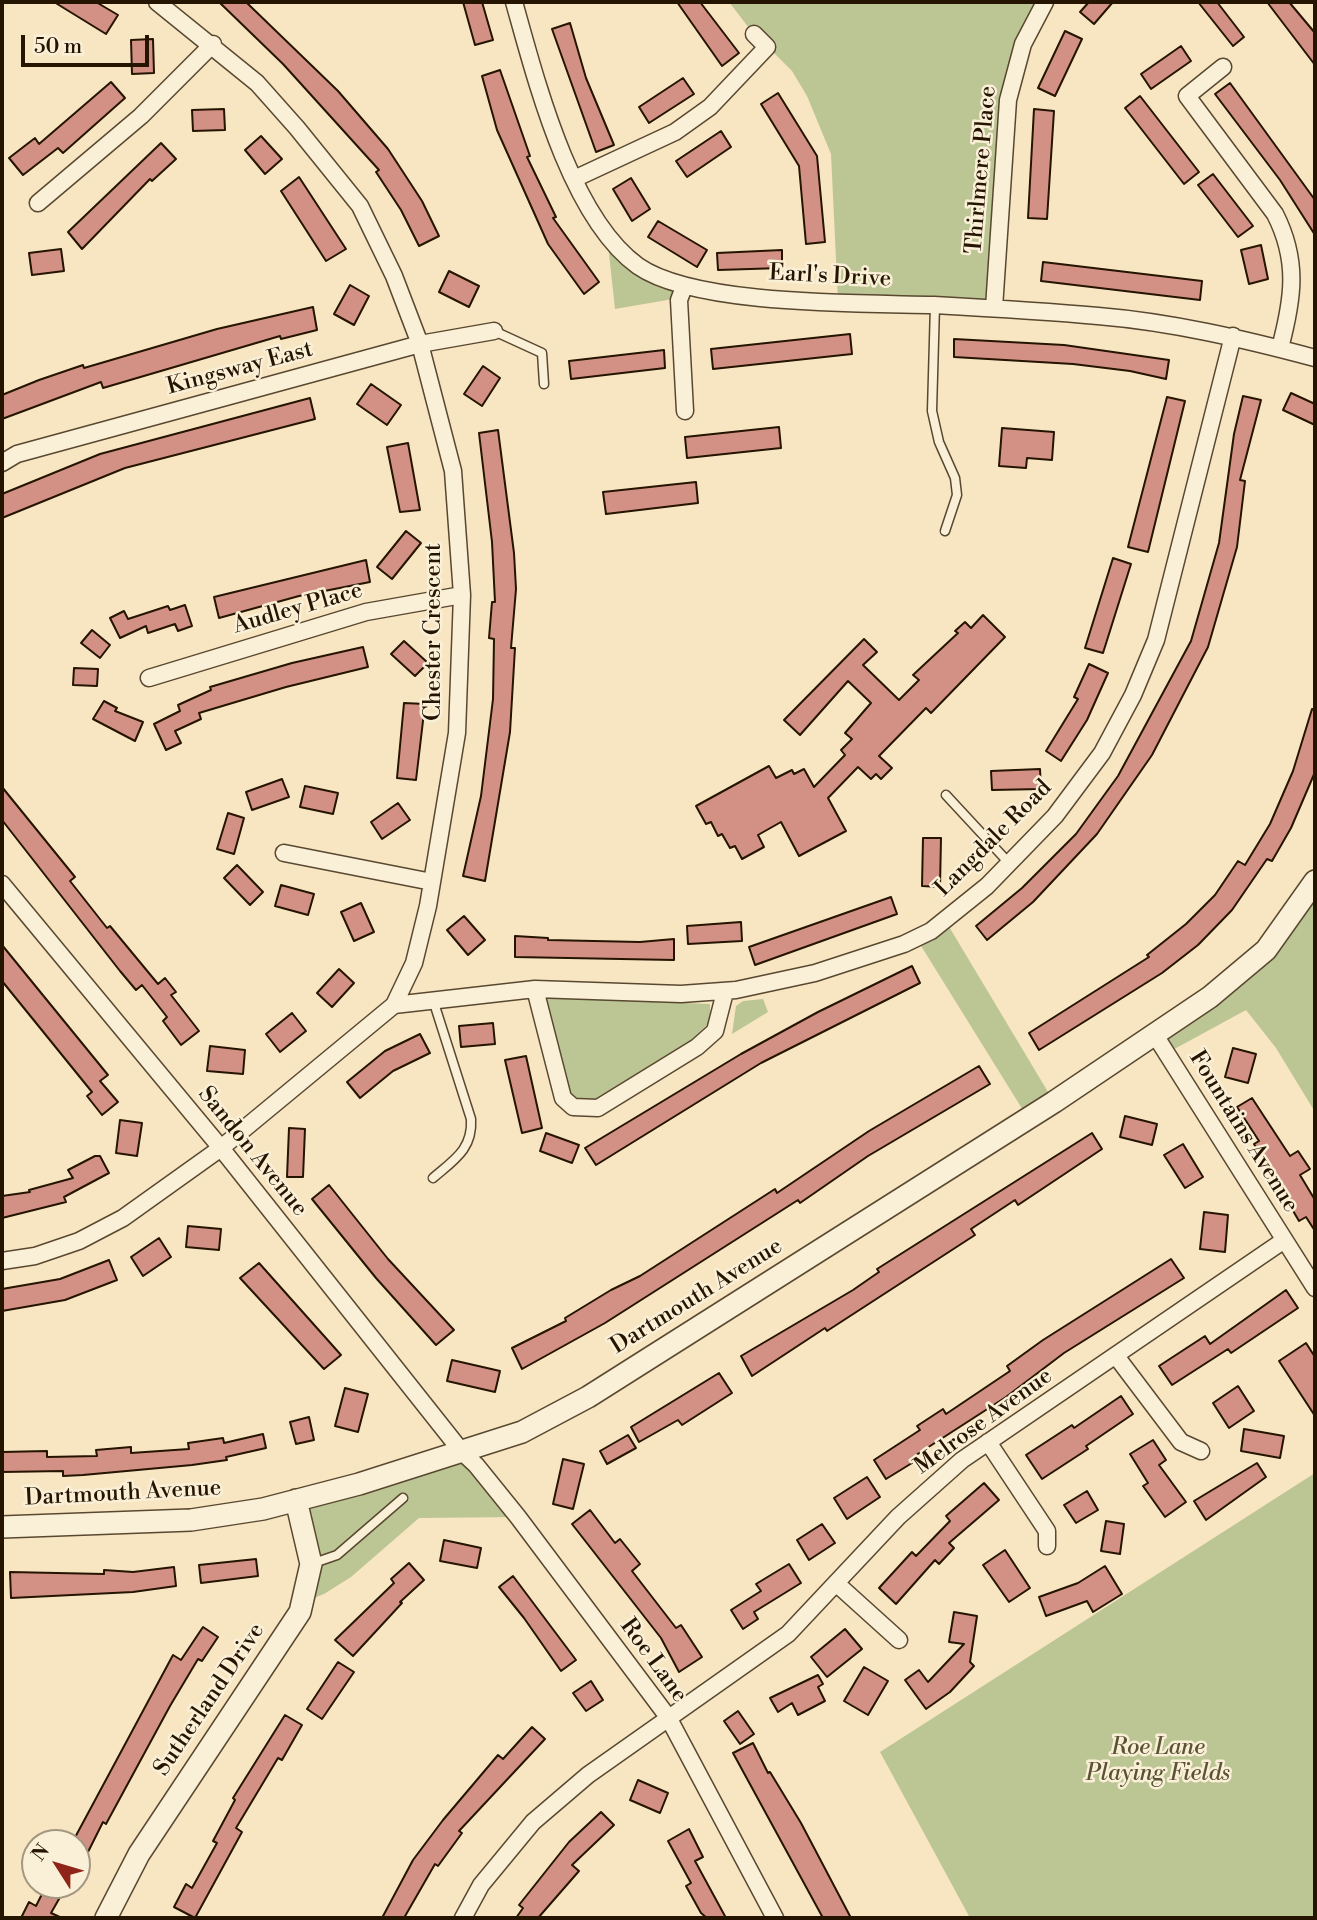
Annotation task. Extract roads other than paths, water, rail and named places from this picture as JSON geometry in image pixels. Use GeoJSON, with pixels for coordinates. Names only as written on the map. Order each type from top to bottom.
{"type":"FeatureCollection","features":[{"type":"Feature","properties":{"kind":"street","name":"Chester Crescent"},"geometry":{"type":"LineString","coordinates":[[2,1261],[35,1256],[101,1229],[163,1191],[221,1148],[394,1005],[414,963],[432,882],[457,733],[462,595],[453,471],[420,344],[394,276],[360,206],[325,159],[257,83],[214,44],[157,2]]}},
{"type":"Feature","properties":{"kind":"street","name":"Earl's Drive"},"geometry":{"type":"LineString","coordinates":[[514,2],[530,59],[574,178],[589,208],[618,247],[638,266],[684,287],[782,298],[1102,316],[1233,336],[1315,358]]}},
{"type":"Feature","properties":{"kind":"street","name":"Thirlmere Place"},"geometry":{"type":"LineString","coordinates":[[994,308],[1008,100],[1023,44],[1045,2]]}},
{"type":"Feature","properties":{"kind":"street"},"geometry":{"type":"LineString","coordinates":[[574,178],[675,132],[709,107],[767,47],[754,34]]}},
{"type":"Feature","properties":{"kind":"street"},"geometry":{"type":"LineString","coordinates":[[38,203],[141,116],[214,44]]}},
{"type":"Feature","properties":{"kind":"street"},"geometry":{"type":"LineString","coordinates":[[1223,67],[1180,100],[1275,214],[1283,230],[1292,261],[1293,291],[1280,348]]}},
{"type":"Feature","properties":{"kind":"street"},"geometry":{"type":"LineString","coordinates":[[684,287],[679,300],[685,411]]}},
{"type":"Feature","properties":{"kind":"street","name":"Kingsway East"},"geometry":{"type":"LineString","coordinates":[[2,463],[17,454],[420,344],[494,331]]}},
{"type":"Feature","properties":{"kind":"street","name":"Langdale Road"},"geometry":{"type":"LineString","coordinates":[[394,1005],[434,1003],[536,989],[681,994],[725,992],[815,973],[904,944],[931,931],[1009,863],[1055,816],[1101,753],[1133,695],[1156,640],[1233,336]]}},
{"type":"Feature","properties":{"kind":"street","name":"Audley Place"},"geometry":{"type":"LineString","coordinates":[[149,678],[366,612],[462,595]]}},
{"type":"Feature","properties":{"kind":"street"},"geometry":{"type":"LineString","coordinates":[[284,853],[432,882]]}},
{"type":"Feature","properties":{"kind":"street","name":"Dartmouth Avenue"},"geometry":{"type":"LineString","coordinates":[[2,1527],[191,1520],[263,1509],[359,1485],[522,1432],[588,1397],[1155,1035],[1210,997],[1266,950],[1315,881]]}},
{"type":"Feature","properties":{"kind":"street","name":"Sandon Avenue"},"geometry":{"type":"LineString","coordinates":[[2,884],[221,1148],[461,1452]]}},
{"type":"Feature","properties":{"kind":"street"},"geometry":{"type":"LineString","coordinates":[[536,989],[563,1098],[573,1107],[598,1108],[697,1047],[714,1032],[725,992]]}},
{"type":"Feature","properties":{"kind":"street","name":"Fountains Avenue"},"geometry":{"type":"LineString","coordinates":[[1155,1035],[1315,1288]]}},
{"type":"Feature","properties":{"kind":"street","name":"Melrose Avenue"},"geometry":{"type":"LineString","coordinates":[[463,1918],[481,1885],[533,1822],[589,1775],[788,1634],[898,1517],[962,1460],[1283,1241]]}},
{"type":"Feature","properties":{"kind":"street"},"geometry":{"type":"LineString","coordinates":[[1116,1356],[1181,1442],[1200,1451]]}},
{"type":"Feature","properties":{"kind":"street"},"geometry":{"type":"LineString","coordinates":[[988,1442],[1047,1531],[1047,1546]]}},
{"type":"Feature","properties":{"kind":"street","name":"Roe Lane"},"geometry":{"type":"LineString","coordinates":[[461,1452],[476,1465],[518,1517],[668,1717],[775,1918]]}},
{"type":"Feature","properties":{"kind":"street","name":"Sutherland Drive"},"geometry":{"type":"LineString","coordinates":[[106,1918],[139,1854],[300,1612],[311,1564],[296,1500]]}},
{"type":"Feature","properties":{"kind":"street"},"geometry":{"type":"LineString","coordinates":[[837,1584],[899,1640]]}},
{"type":"Feature","properties":{"kind":"lane"},"geometry":{"type":"LineString","coordinates":[[935,306],[932,411],[939,442],[955,478],[957,495],[945,531]]}},
{"type":"Feature","properties":{"kind":"lane"},"geometry":{"type":"LineString","coordinates":[[494,331],[542,353],[544,384]]}},
{"type":"Feature","properties":{"kind":"lane"},"geometry":{"type":"LineString","coordinates":[[946,794],[1009,863]]}},
{"type":"Feature","properties":{"kind":"lane"},"geometry":{"type":"LineString","coordinates":[[433,1178],[466,1151],[472,1132],[471,1119],[434,1003]]}},
{"type":"Feature","properties":{"kind":"lane"},"geometry":{"type":"LineString","coordinates":[[311,1564],[337,1555],[403,1498]]}},
{"type":"Feature","properties":{"kind":"park label","name":"Roe Lane Playing Fields"},"geometry":{"type":"Point","coordinates":[1158,1761]}}]}
